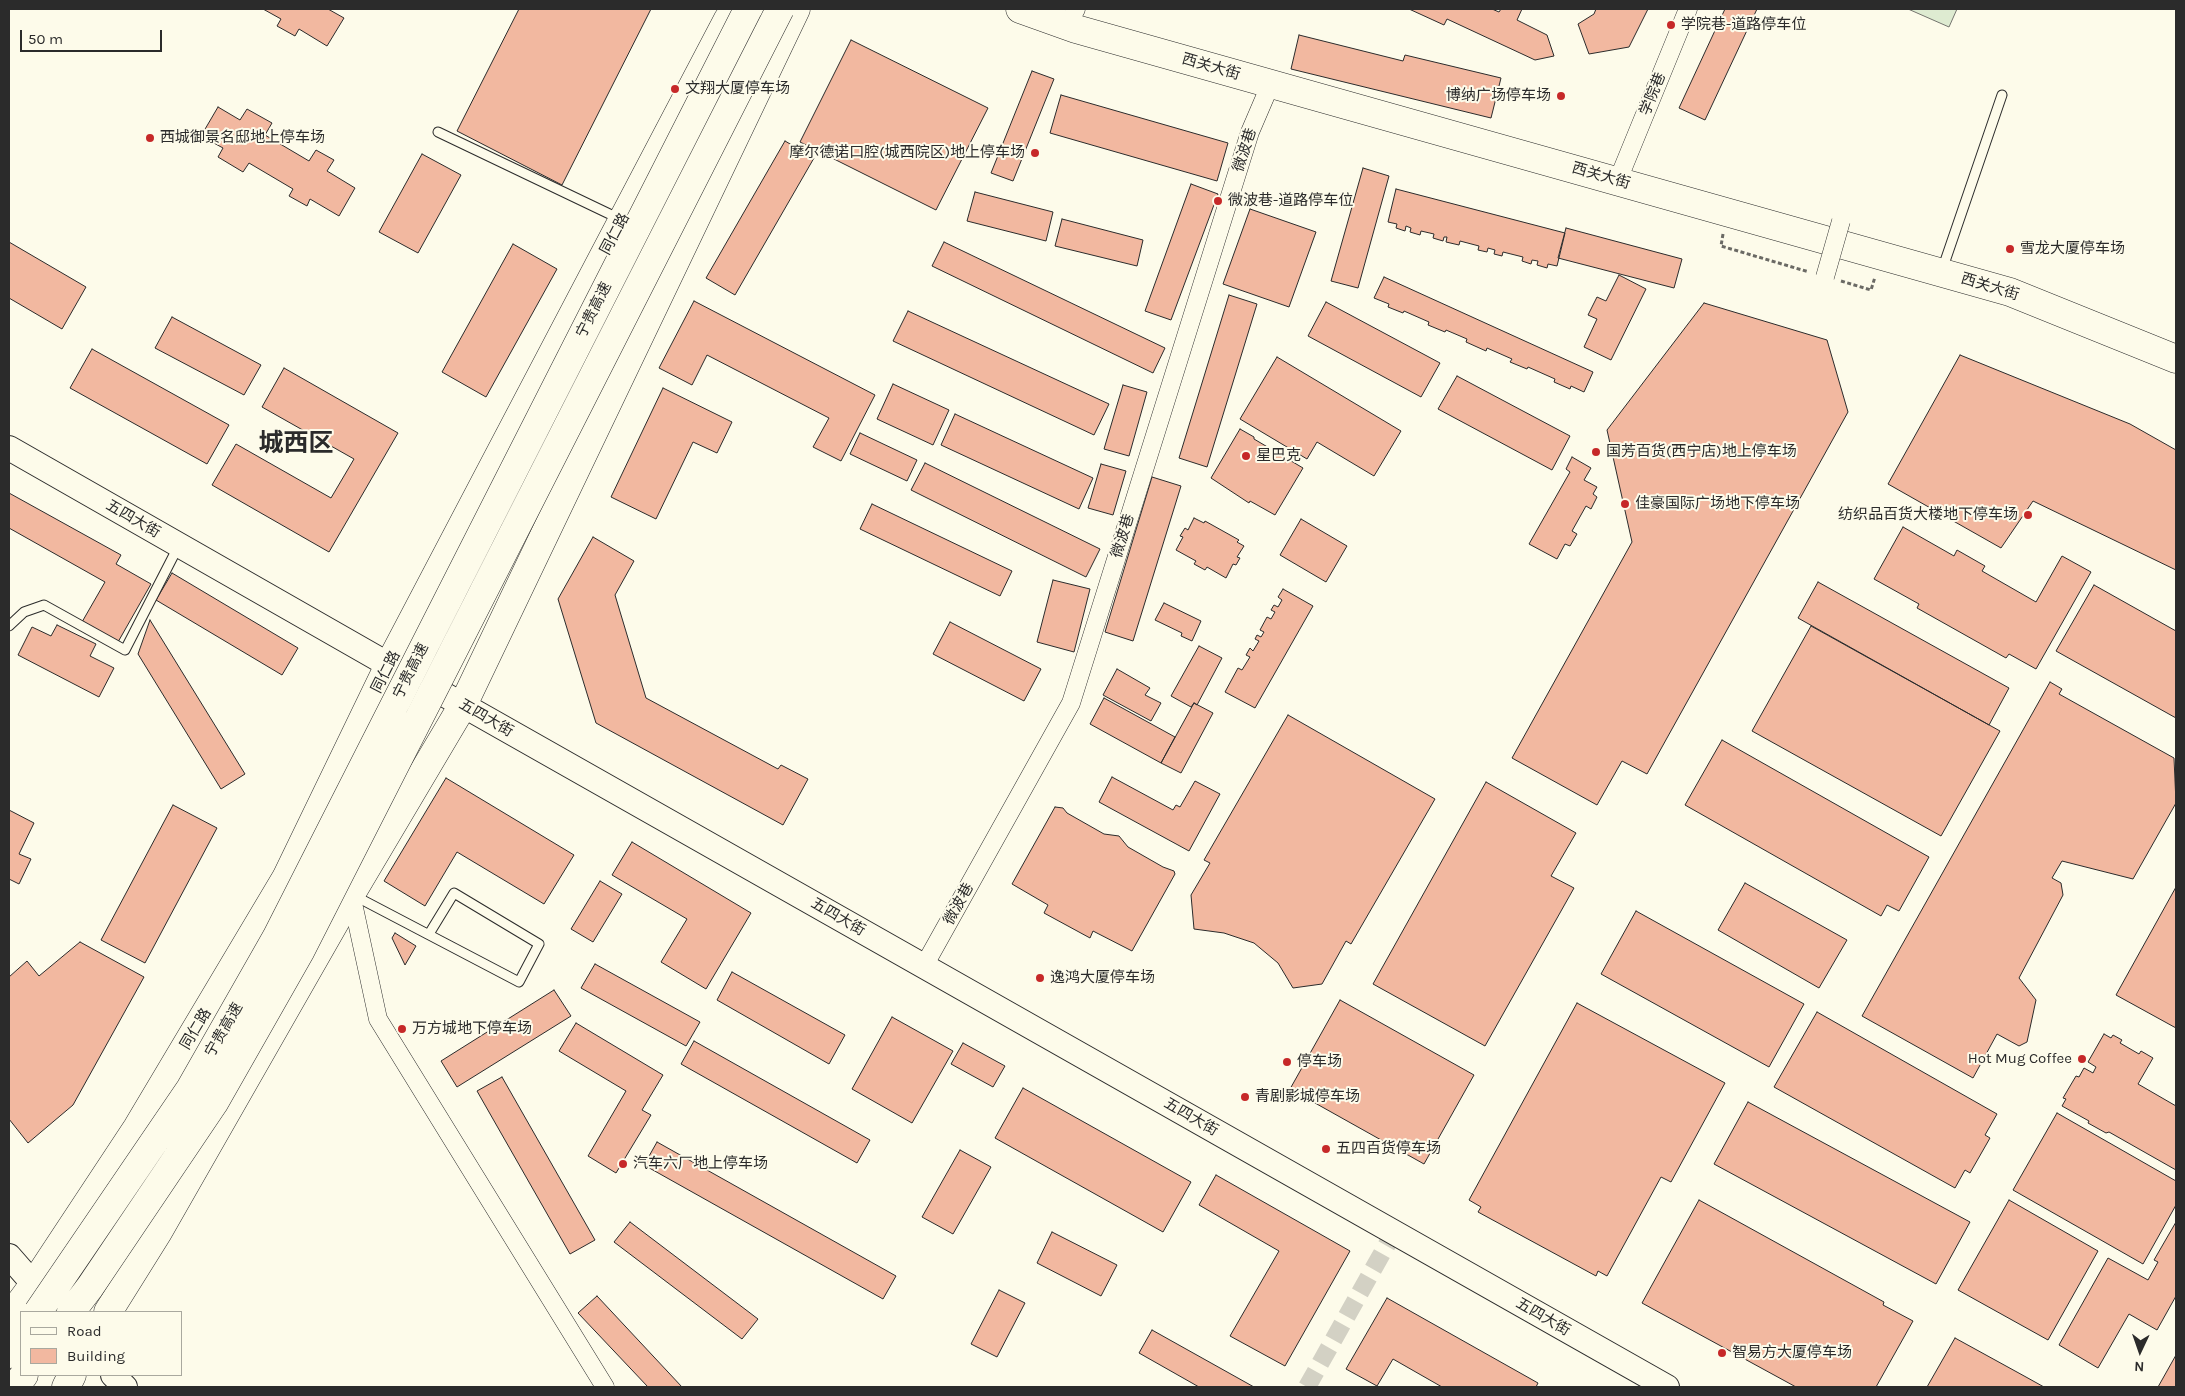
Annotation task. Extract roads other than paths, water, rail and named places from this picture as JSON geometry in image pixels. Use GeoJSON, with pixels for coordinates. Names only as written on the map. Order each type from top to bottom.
{"type":"FeatureCollection","features":[{"type":"Feature","properties":{"kind":"main road","name":"同仁路"},"geometry":{"type":"LineString","coordinates":[[17,1311],[137,1128],[286,878],[389,666],[733,9]]}},
{"type":"Feature","properties":{"kind":"main road","name":"宁贵高速"},"geometry":{"type":"LineString","coordinates":[[17,1311],[190,1089],[276,938],[748,9]]}},
{"type":"Feature","properties":{"kind":"main road","name":"宁贵高速"},"geometry":{"type":"LineString","coordinates":[[72,1311],[214,1104],[301,950],[780,9]]}},
{"type":"Feature","properties":{"kind":"main road"},"geometry":{"type":"LineString","coordinates":[[109,1311],[158,1232],[351,894],[463,705],[796,9]]}},
{"type":"Feature","properties":{"kind":"main road","name":"西关大街"},"geometry":{"type":"LineString","coordinates":[[1020,9],[1072,17],[1271,84],[1618,180],[2010,292],[2176,359]]}},
{"type":"Feature","properties":{"kind":"main road","name":"五四大街"},"geometry":{"type":"LineString","coordinates":[[9,448],[389,666],[463,705],[1668,1387]]}},
{"type":"Feature","properties":{"kind":"main road"},"geometry":{"type":"LineString","coordinates":[[9,1256],[57,1311]]}},
{"type":"Feature","properties":{"kind":"main road"},"geometry":{"type":"LineString","coordinates":[[9,1354],[20,1338]]}},
{"type":"Feature","properties":{"kind":"main road"},"geometry":{"type":"LineString","coordinates":[[15,1387],[23,1376]]}},
{"type":"Feature","properties":{"kind":"main road"},"geometry":{"type":"LineString","coordinates":[[60,1387],[71,1376]]}},
{"type":"Feature","properties":{"kind":"main road"},"geometry":{"type":"LineString","coordinates":[[73,1376],[85,1387]]}},
{"type":"Feature","properties":{"kind":"main road"},"geometry":{"type":"LineString","coordinates":[[114,1376],[124,1387]]}},
{"type":"Feature","properties":{"kind":"street","name":"学院巷"},"geometry":{"type":"LineString","coordinates":[[1618,180],[1688,9]]}},
{"type":"Feature","properties":{"kind":"street","name":"微波巷"},"geometry":{"type":"LineString","coordinates":[[924,966],[1071,703],[1250,132],[1271,84]]}},
{"type":"Feature","properties":{"kind":"street"},"geometry":{"type":"LineString","coordinates":[[1825,277],[1841,222]]}},
{"type":"Feature","properties":{"kind":"street"},"geometry":{"type":"LineString","coordinates":[[351,894],[378,1018],[605,1387]]}},
{"type":"Feature","properties":{"kind":"lane"},"geometry":{"type":"LineString","coordinates":[[1941,272],[2002,95]]}},
{"type":"Feature","properties":{"kind":"lane"},"geometry":{"type":"LineString","coordinates":[[438,132],[623,220]]}},
{"type":"Feature","properties":{"kind":"lane"},"geometry":{"type":"LineString","coordinates":[[9,626],[24,612],[44,605],[125,650],[179,545]]}},
{"type":"Feature","properties":{"kind":"lane"},"geometry":{"type":"LineString","coordinates":[[351,894],[519,982],[539,944],[454,893],[429,934]]}},
{"type":"Feature","properties":{"kind":"tunnel"},"geometry":{"type":"LineString","coordinates":[[1307,1387],[1394,1232]]}},
{"type":"Feature","properties":{"kind":"place","name":"学院巷-道路停车位"},"geometry":{"type":"Point","coordinates":[1671,25]}},
{"type":"Feature","properties":{"kind":"place","name":"文翔大厦停车场"},"geometry":{"type":"Point","coordinates":[675,89]}},
{"type":"Feature","properties":{"kind":"place","name":"博纳广场停车场"},"geometry":{"type":"Point","coordinates":[1561,96]}},
{"type":"Feature","properties":{"kind":"place","name":"西城御景名邸地上停车场"},"geometry":{"type":"Point","coordinates":[150,138]}},
{"type":"Feature","properties":{"kind":"place","name":"摩尔德诺口腔(城西院区)地上停车场"},"geometry":{"type":"Point","coordinates":[1035,153]}},
{"type":"Feature","properties":{"kind":"place","name":"微波巷-道路停车位"},"geometry":{"type":"Point","coordinates":[1218,201]}},
{"type":"Feature","properties":{"kind":"place","name":"雪龙大厦停车场"},"geometry":{"type":"Point","coordinates":[2010,249]}},
{"type":"Feature","properties":{"kind":"place","name":"国芳百货(西宁店)地上停车场"},"geometry":{"type":"Point","coordinates":[1596,452]}},
{"type":"Feature","properties":{"kind":"place","name":"星巴克"},"geometry":{"type":"Point","coordinates":[1246,456]}},
{"type":"Feature","properties":{"kind":"place","name":"佳豪国际广场地下停车场"},"geometry":{"type":"Point","coordinates":[1625,504]}},
{"type":"Feature","properties":{"kind":"place","name":"纺织品百货大楼地下停车场"},"geometry":{"type":"Point","coordinates":[2028,515]}},
{"type":"Feature","properties":{"kind":"place","name":"逸鸿大厦停车场"},"geometry":{"type":"Point","coordinates":[1040,978]}},
{"type":"Feature","properties":{"kind":"place","name":"万方城地下停车场"},"geometry":{"type":"Point","coordinates":[402,1029]}},
{"type":"Feature","properties":{"kind":"place","name":"Hot Mug Coffee"},"geometry":{"type":"Point","coordinates":[2082,1059]}},
{"type":"Feature","properties":{"kind":"place","name":"停车场"},"geometry":{"type":"Point","coordinates":[1287,1062]}},
{"type":"Feature","properties":{"kind":"place","name":"青剧影城停车场"},"geometry":{"type":"Point","coordinates":[1245,1097]}},
{"type":"Feature","properties":{"kind":"place","name":"五四百货停车场"},"geometry":{"type":"Point","coordinates":[1326,1149]}},
{"type":"Feature","properties":{"kind":"place","name":"汽车六厂地上停车场"},"geometry":{"type":"Point","coordinates":[623,1164]}},
{"type":"Feature","properties":{"kind":"place","name":"智易方大厦停车场"},"geometry":{"type":"Point","coordinates":[1722,1353]}},
{"type":"Feature","properties":{"kind":"district","name":"城西区"},"geometry":{"type":"Point","coordinates":[296,444]}}]}
